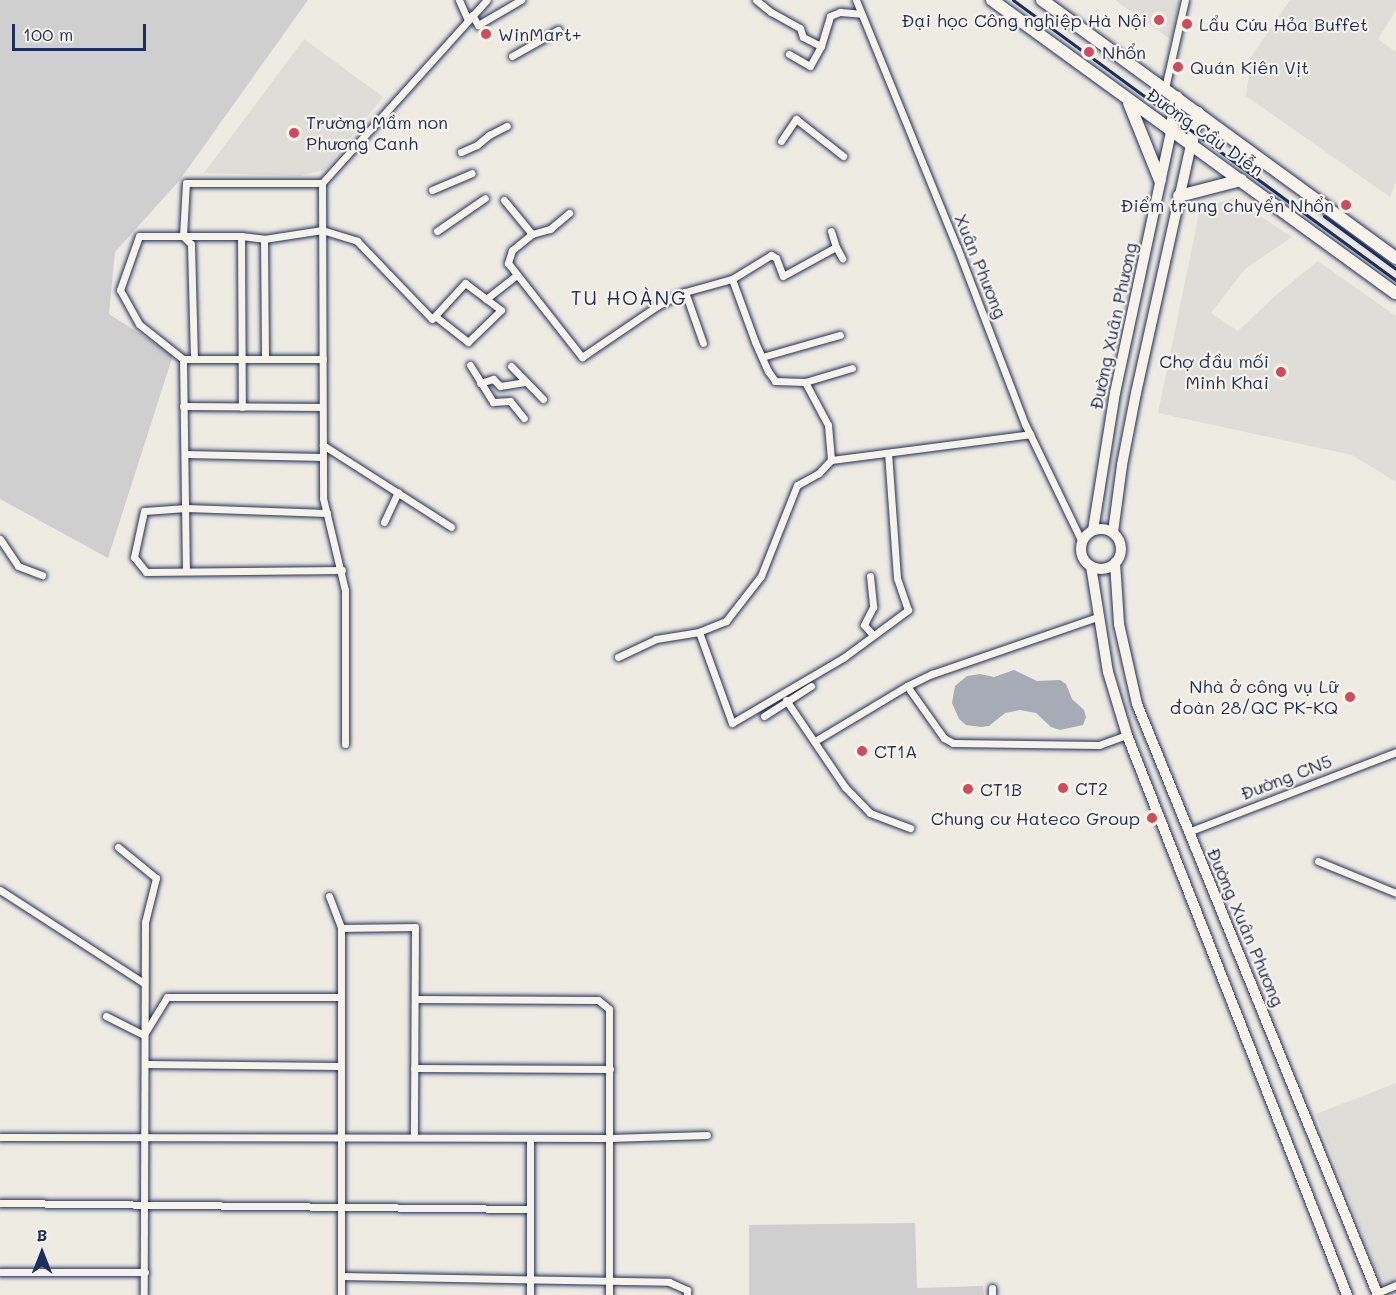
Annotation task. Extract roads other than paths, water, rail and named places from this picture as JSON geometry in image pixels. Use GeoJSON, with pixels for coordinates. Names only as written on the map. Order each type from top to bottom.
{"type":"FeatureCollection","features":[{"type":"Feature","properties":{"kind":"highway","name":"Đường Cầu Diễn"},"geometry":{"type":"LineString","coordinates":[[992,0],[1396,293]]}},
{"type":"Feature","properties":{"kind":"highway","name":"Đường Cầu Diễn"},"geometry":{"type":"LineString","coordinates":[[1042,0],[1396,258]]}},
{"type":"Feature","properties":{"kind":"highway"},"geometry":{"type":"LineString","coordinates":[[1171,131],[1177,98]]}},
{"type":"Feature","properties":{"kind":"highway"},"geometry":{"type":"LineString","coordinates":[[1127,99],[1142,130],[1160,180]]}},
{"type":"Feature","properties":{"kind":"highway"},"geometry":{"type":"LineString","coordinates":[[1191,145],[1198,113]]}},
{"type":"Feature","properties":{"kind":"highway"},"geometry":{"type":"LineString","coordinates":[[1179,196],[1241,180]]}},
{"type":"Feature","properties":{"kind":"main road","name":"Đường Xuân Phương"},"geometry":{"type":"LineString","coordinates":[[1093,530],[1113,403],[1171,131]]}},
{"type":"Feature","properties":{"kind":"main road","name":"Đường Xuân Phương"},"geometry":{"type":"LineString","coordinates":[[1113,532],[1122,465],[1191,145]]}},
{"type":"Feature","properties":{"kind":"main road"},"geometry":{"type":"LineString","coordinates":[[1091,566],[1106,568],[1114,563],[1121,549],[1113,532],[1099,528],[1093,530],[1082,542],[1081,553],[1091,566],[1098,617],[1114,697],[1347,1295]]}},
{"type":"Feature","properties":{"kind":"main road","name":"Đường Xuân Phương"},"geometry":{"type":"LineString","coordinates":[[1114,563],[1119,624],[1137,704],[1378,1294]]}},
{"type":"Feature","properties":{"kind":"street"},"geometry":{"type":"LineString","coordinates":[[459,0],[478,25],[521,0]]}},
{"type":"Feature","properties":{"kind":"street"},"geometry":{"type":"LineString","coordinates":[[345,744],[345,590],[323,498],[322,183],[487,0]]}},
{"type":"Feature","properties":{"kind":"street"},"geometry":{"type":"LineString","coordinates":[[756,0],[771,12],[800,28],[803,37],[820,46]]}},
{"type":"Feature","properties":{"kind":"street","name":"Xuân Phương"},"geometry":{"type":"LineString","coordinates":[[856,0],[1030,434],[1082,542]]}},
{"type":"Feature","properties":{"kind":"street"},"geometry":{"type":"LineString","coordinates":[[1165,88],[1185,0]]}},
{"type":"Feature","properties":{"kind":"street"},"geometry":{"type":"LineString","coordinates":[[789,54],[810,66],[820,46],[830,16],[840,12],[861,14]]}},
{"type":"Feature","properties":{"kind":"street"},"geometry":{"type":"LineString","coordinates":[[513,56],[558,30]]}},
{"type":"Feature","properties":{"kind":"street"},"geometry":{"type":"LineString","coordinates":[[782,141],[796,119],[843,156]]}},
{"type":"Feature","properties":{"kind":"street"},"geometry":{"type":"LineString","coordinates":[[461,152],[507,126]]}},
{"type":"Feature","properties":{"kind":"street"},"geometry":{"type":"LineString","coordinates":[[432,190],[472,173]]}},
{"type":"Feature","properties":{"kind":"street"},"geometry":{"type":"LineString","coordinates":[[194,358],[190,244],[183,236],[186,183],[322,183]]}},
{"type":"Feature","properties":{"kind":"street"},"geometry":{"type":"LineString","coordinates":[[437,231],[484,198]]}},
{"type":"Feature","properties":{"kind":"street"},"geometry":{"type":"LineString","coordinates":[[504,200],[532,234]]}},
{"type":"Feature","properties":{"kind":"street"},"geometry":{"type":"LineString","coordinates":[[569,213],[550,229],[532,234],[513,250],[508,263],[582,357],[657,306],[685,292],[732,279],[771,255],[776,258],[783,276],[836,247]]}},
{"type":"Feature","properties":{"kind":"street"},"geometry":{"type":"LineString","coordinates":[[323,359],[183,359],[139,324],[120,290],[139,236],[241,236],[264,239],[322,230],[357,241],[417,306],[432,319],[465,283],[501,310],[468,342],[435,316]]}},
{"type":"Feature","properties":{"kind":"street"},"geometry":{"type":"LineString","coordinates":[[831,231],[836,247],[843,258]]}},
{"type":"Feature","properties":{"kind":"street"},"geometry":{"type":"LineString","coordinates":[[241,236],[242,407]]}},
{"type":"Feature","properties":{"kind":"street"},"geometry":{"type":"LineString","coordinates":[[264,239],[265,358]]}},
{"type":"Feature","properties":{"kind":"street"},"geometry":{"type":"LineString","coordinates":[[486,299],[517,275]]}},
{"type":"Feature","properties":{"kind":"street"},"geometry":{"type":"LineString","coordinates":[[732,279],[762,357],[776,381],[805,382],[852,368]]}},
{"type":"Feature","properties":{"kind":"street"},"geometry":{"type":"LineString","coordinates":[[685,292],[704,343]]}},
{"type":"Feature","properties":{"kind":"street"},"geometry":{"type":"LineString","coordinates":[[762,357],[840,335]]}},
{"type":"Feature","properties":{"kind":"street"},"geometry":{"type":"LineString","coordinates":[[183,359],[186,572]]}},
{"type":"Feature","properties":{"kind":"street"},"geometry":{"type":"LineString","coordinates":[[470,365],[493,402],[510,401],[524,418]]}},
{"type":"Feature","properties":{"kind":"street"},"geometry":{"type":"LineString","coordinates":[[511,366],[543,399]]}},
{"type":"Feature","properties":{"kind":"street"},"geometry":{"type":"LineString","coordinates":[[480,383],[493,379],[500,386],[525,382]]}},
{"type":"Feature","properties":{"kind":"street"},"geometry":{"type":"LineString","coordinates":[[805,382],[828,425],[831,459]]}},
{"type":"Feature","properties":{"kind":"street"},"geometry":{"type":"LineString","coordinates":[[183,406],[322,407]]}},
{"type":"Feature","properties":{"kind":"street"},"geometry":{"type":"LineString","coordinates":[[618,657],[656,639],[699,632],[726,621],[761,576],[797,485],[819,473],[831,459],[1030,434]]}},
{"type":"Feature","properties":{"kind":"street"},"geometry":{"type":"LineString","coordinates":[[323,445],[451,527]]}},
{"type":"Feature","properties":{"kind":"street"},"geometry":{"type":"LineString","coordinates":[[699,632],[732,723],[843,658],[908,609],[897,578],[888,453]]}},
{"type":"Feature","properties":{"kind":"street"},"geometry":{"type":"LineString","coordinates":[[185,454],[322,457]]}},
{"type":"Feature","properties":{"kind":"street"},"geometry":{"type":"LineString","coordinates":[[384,522],[398,492]]}},
{"type":"Feature","properties":{"kind":"street"},"geometry":{"type":"LineString","coordinates":[[327,513],[186,508],[144,511],[134,557],[146,572],[342,570]]}},
{"type":"Feature","properties":{"kind":"street"},"geometry":{"type":"LineString","coordinates":[[0,539],[18,566],[42,575]]}},
{"type":"Feature","properties":{"kind":"street"},"geometry":{"type":"LineString","coordinates":[[870,576],[873,607],[864,625],[873,635]]}},
{"type":"Feature","properties":{"kind":"street"},"geometry":{"type":"LineString","coordinates":[[814,741],[907,686],[932,674],[1098,617]]}},
{"type":"Feature","properties":{"kind":"street"},"geometry":{"type":"LineString","coordinates":[[764,716],[811,686]]}},
{"type":"Feature","properties":{"kind":"street"},"geometry":{"type":"LineString","coordinates":[[907,686],[944,738],[953,743],[1099,745],[1127,735]]}},
{"type":"Feature","properties":{"kind":"street"},"geometry":{"type":"LineString","coordinates":[[786,700],[845,787],[870,813],[909,828]]}},
{"type":"Feature","properties":{"kind":"street","name":"Đường CN5"},"geometry":{"type":"LineString","coordinates":[[1188,832],[1396,752]]}},
{"type":"Feature","properties":{"kind":"street"},"geometry":{"type":"LineString","coordinates":[[118,847],[156,878],[145,921],[144,1295]]}},
{"type":"Feature","properties":{"kind":"street"},"geometry":{"type":"LineString","coordinates":[[1318,861],[1396,893]]}},
{"type":"Feature","properties":{"kind":"street"},"geometry":{"type":"LineString","coordinates":[[0,890],[144,983]]}},
{"type":"Feature","properties":{"kind":"street"},"geometry":{"type":"LineString","coordinates":[[329,896],[341,928],[339,1066],[341,1295]]}},
{"type":"Feature","properties":{"kind":"street"},"geometry":{"type":"LineString","coordinates":[[341,928],[415,927],[414,1137]]}},
{"type":"Feature","properties":{"kind":"street"},"geometry":{"type":"LineString","coordinates":[[144,1035],[167,997],[340,998]]}},
{"type":"Feature","properties":{"kind":"street"},"geometry":{"type":"LineString","coordinates":[[416,999],[598,1000],[609,1009],[609,1295]]}},
{"type":"Feature","properties":{"kind":"street"},"geometry":{"type":"LineString","coordinates":[[106,1016],[144,1035]]}},
{"type":"Feature","properties":{"kind":"street"},"geometry":{"type":"LineString","coordinates":[[145,1064],[339,1066]]}},
{"type":"Feature","properties":{"kind":"street"},"geometry":{"type":"LineString","coordinates":[[414,1068],[610,1069]]}},
{"type":"Feature","properties":{"kind":"street"},"geometry":{"type":"LineString","coordinates":[[0,1137],[609,1138],[707,1135]]}},
{"type":"Feature","properties":{"kind":"street"},"geometry":{"type":"LineString","coordinates":[[530,1138],[530,1295]]}},
{"type":"Feature","properties":{"kind":"street"},"geometry":{"type":"LineString","coordinates":[[0,1203],[529,1209]]}},
{"type":"Feature","properties":{"kind":"street"},"geometry":{"type":"LineString","coordinates":[[0,1272],[144,1272]]}},
{"type":"Feature","properties":{"kind":"street"},"geometry":{"type":"LineString","coordinates":[[341,1276],[669,1282],[687,1290],[687,1295]]}},
{"type":"Feature","properties":{"kind":"street"},"geometry":{"type":"LineString","coordinates":[[1378,1294],[1396,1285]]}},
{"type":"Feature","properties":{"kind":"railway"},"geometry":{"type":"LineString","coordinates":[[1013,0],[1396,280]]}},
{"type":"Feature","properties":{"kind":"railway"},"geometry":{"type":"LineString","coordinates":[[1324,216],[1396,269]]}},
{"type":"Feature","properties":{"kind":"place","name":"Đại học Công nghiệp Hà Nội"},"geometry":{"type":"Point","coordinates":[1159,20]}},
{"type":"Feature","properties":{"kind":"place","name":"Lẩu Cứu Hỏa Buffet"},"geometry":{"type":"Point","coordinates":[1187,24]}},
{"type":"Feature","properties":{"kind":"place","name":"WinMart+"},"geometry":{"type":"Point","coordinates":[486,34]}},
{"type":"Feature","properties":{"kind":"place","name":"Nhổn"},"geometry":{"type":"Point","coordinates":[1089,52]}},
{"type":"Feature","properties":{"kind":"place","name":"Quán Kiên Vịt"},"geometry":{"type":"Point","coordinates":[1178,67]}},
{"type":"Feature","properties":{"kind":"place","name":"Trường Mầm non Phương Canh"},"geometry":{"type":"Point","coordinates":[294,133]}},
{"type":"Feature","properties":{"kind":"place","name":"Điểm trung chuyển Nhổn"},"geometry":{"type":"Point","coordinates":[1346,205]}},
{"type":"Feature","properties":{"kind":"place","name":"Chợ đầu mối Minh Khai"},"geometry":{"type":"Point","coordinates":[1281,372]}},
{"type":"Feature","properties":{"kind":"place","name":"Nhà ở công vụ Lữ đoàn 28/QC PK-KQ"},"geometry":{"type":"Point","coordinates":[1350,697]}},
{"type":"Feature","properties":{"kind":"place","name":"CT1A"},"geometry":{"type":"Point","coordinates":[862,751]}},
{"type":"Feature","properties":{"kind":"place","name":"CT2"},"geometry":{"type":"Point","coordinates":[1063,788]}},
{"type":"Feature","properties":{"kind":"place","name":"CT1B"},"geometry":{"type":"Point","coordinates":[968,789]}},
{"type":"Feature","properties":{"kind":"place","name":"Chung cư Hateco Group"},"geometry":{"type":"Point","coordinates":[1152,818]}},
{"type":"Feature","properties":{"kind":"district","name":"TU HOÀNG"},"geometry":{"type":"Point","coordinates":[629,297]}}]}
